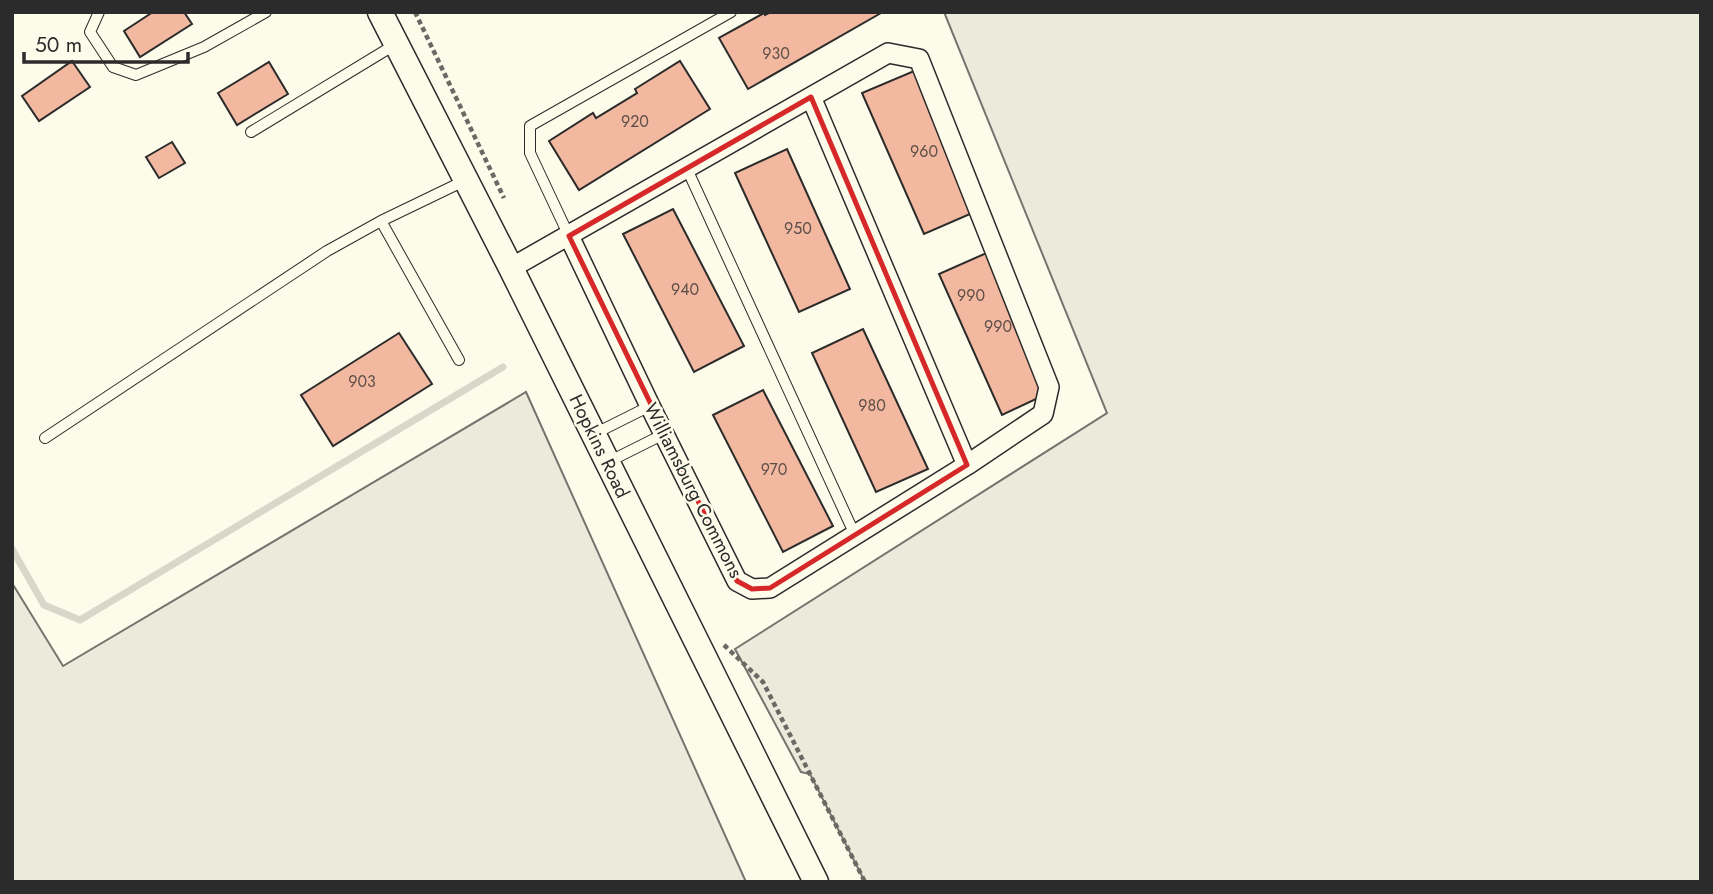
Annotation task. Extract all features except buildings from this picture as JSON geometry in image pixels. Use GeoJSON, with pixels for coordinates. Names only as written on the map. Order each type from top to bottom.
{"type":"FeatureCollection","features":[{"type":"Feature","properties":{"kind":"street","name":"Hopkins Road"},"geometry":{"type":"LineString","coordinates":[[380,12],[511,268],[816,882]]}},
{"type":"Feature","properties":{"kind":"street","name":"Williamsburg Commons"},"geometry":{"type":"LineString","coordinates":[[511,268],[888,53],[919,59],[1049,387],[1042,414],[967,466],[770,588],[752,589],[737,581],[569,236]]}},
{"type":"Feature","properties":{"kind":"street"},"geometry":{"type":"LineString","coordinates":[[811,97],[967,466]]}},
{"type":"Feature","properties":{"kind":"lane"},"geometry":{"type":"LineString","coordinates":[[99,12],[90,32],[113,67],[136,75],[204,47],[266,12]]}},
{"type":"Feature","properties":{"kind":"lane"},"geometry":{"type":"LineString","coordinates":[[569,236],[530,153],[530,126],[731,12]]}},
{"type":"Feature","properties":{"kind":"lane"},"geometry":{"type":"LineString","coordinates":[[251,132],[397,44]]}},
{"type":"Feature","properties":{"kind":"lane"},"geometry":{"type":"LineString","coordinates":[[687,169],[855,535]]}},
{"type":"Feature","properties":{"kind":"lane"},"geometry":{"type":"LineString","coordinates":[[45,438],[327,251],[381,221],[466,180]]}},
{"type":"Feature","properties":{"kind":"lane"},"geometry":{"type":"LineString","coordinates":[[381,221],[459,360]]}},
{"type":"Feature","properties":{"kind":"lane"},"geometry":{"type":"LineString","coordinates":[[594,435],[650,406]]}},
{"type":"Feature","properties":{"kind":"lane"},"geometry":{"type":"LineString","coordinates":[[608,462],[664,434]]}},
{"type":"Feature","properties":{"kind":"highlighted area"},"geometry":{"type":"Polygon","coordinates":[[[811,97],[967,465],[770,588],[752,589],[737,581],[569,236],[811,97]]]}},
{"type":"Feature","properties":{"kind":"shaded area"},"geometry":{"type":"Polygon","coordinates":[[[944,12],[1701,12],[1701,882],[865,882],[810,774],[801,772],[735,649],[1107,413],[944,12]]]}},
{"type":"Feature","properties":{"kind":"shaded area"},"geometry":{"type":"Polygon","coordinates":[[[526,392],[746,882],[12,882],[12,583],[63,666],[526,392]]]}},
{"type":"Feature","properties":{"kind":"waterway"},"geometry":{"type":"LineString","coordinates":[[12,549],[44,605],[80,620],[503,367]]}}]}
